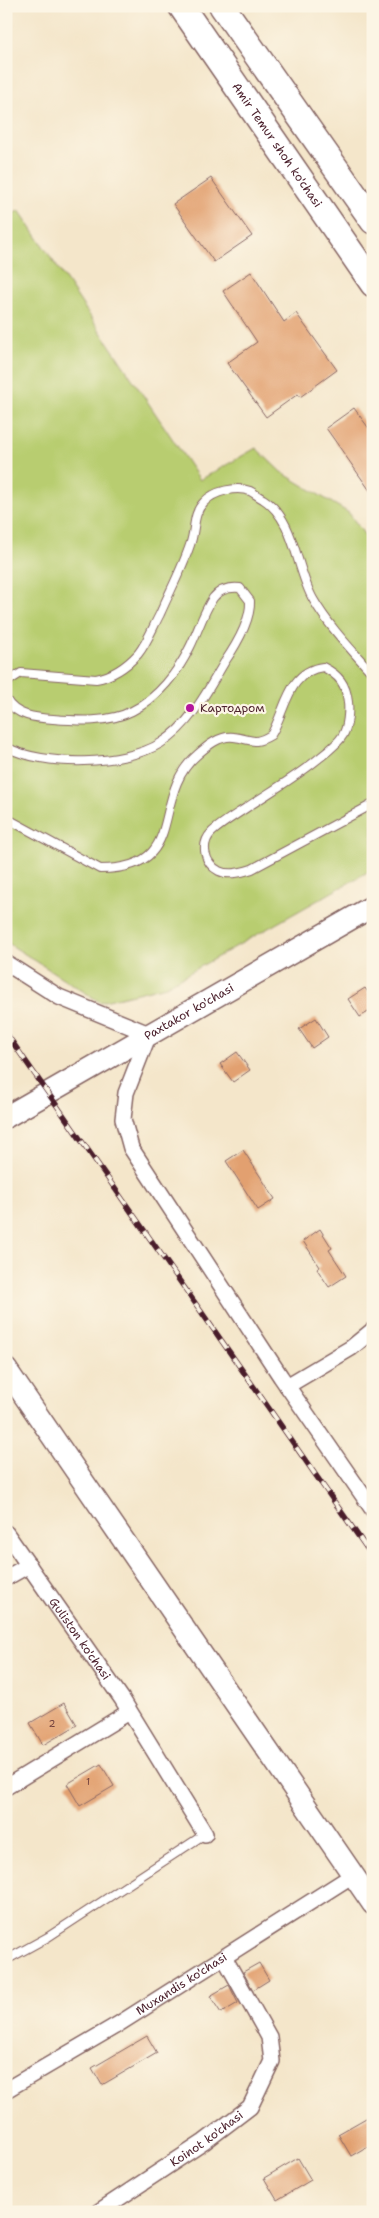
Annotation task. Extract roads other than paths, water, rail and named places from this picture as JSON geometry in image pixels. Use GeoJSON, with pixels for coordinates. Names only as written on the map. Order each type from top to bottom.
{"type":"FeatureCollection","features":[{"type":"Feature","properties":{"kind":"highway","name":"Amir Temur shoh ko'chasi"},"geometry":{"type":"LineString","coordinates":[[181,6],[322,213],[373,284]]}},
{"type":"Feature","properties":{"kind":"highway"},"geometry":{"type":"LineString","coordinates":[[222,6],[373,220]]}},
{"type":"Feature","properties":{"kind":"highway"},"geometry":{"type":"LineString","coordinates":[[322,213],[352,191]]}},
{"type":"Feature","properties":{"kind":"main road","name":"Paxtakor ko'chasi"},"geometry":{"type":"LineString","coordinates":[[6,1117],[373,906]]}},
{"type":"Feature","properties":{"kind":"main road"},"geometry":{"type":"LineString","coordinates":[[6,1369],[373,1904]]}},
{"type":"Feature","properties":{"kind":"street"},"geometry":{"type":"LineString","coordinates":[[6,963],[59,997],[149,1034],[126,1093],[123,1118],[131,1148],[287,1386],[373,1510]]}},
{"type":"Feature","properties":{"kind":"street"},"geometry":{"type":"LineString","coordinates":[[287,1386],[351,1348],[373,1330]]}},
{"type":"Feature","properties":{"kind":"street","name":"Guliston ko'chasi"},"geometry":{"type":"LineString","coordinates":[[6,1533],[130,1712],[205,1834]]}},
{"type":"Feature","properties":{"kind":"street"},"geometry":{"type":"LineString","coordinates":[[6,1578],[29,1565]]}},
{"type":"Feature","properties":{"kind":"street"},"geometry":{"type":"LineString","coordinates":[[6,1787],[130,1712]]}},
{"type":"Feature","properties":{"kind":"street","name":"Muxandis ko'chasi"},"geometry":{"type":"LineString","coordinates":[[6,2090],[117,2025],[353,1875]]}},
{"type":"Feature","properties":{"kind":"street","name":"Koinot ko'chasi"},"geometry":{"type":"LineString","coordinates":[[98,2212],[204,2142],[250,2107],[272,2061],[269,2037],[224,1957]]}},
{"type":"Feature","properties":{"kind":"lane"},"geometry":{"type":"LineString","coordinates":[[6,686],[10,680],[20,673],[96,679],[108,677],[127,664],[139,653],[151,633],[180,571],[192,542],[196,514],[204,501],[215,494],[232,489],[250,491],[266,501],[278,514],[286,529],[313,599],[326,619],[373,674]]}},
{"type":"Feature","properties":{"kind":"lane"},"geometry":{"type":"LineString","coordinates":[[6,699],[16,711],[44,718],[88,720],[106,719],[126,714],[145,704],[171,678],[186,654],[214,598],[223,590],[240,588],[250,601],[249,614],[241,632],[208,691],[189,717],[160,744],[123,757],[80,760],[38,758],[6,747]]}},
{"type":"Feature","properties":{"kind":"lane"},"geometry":{"type":"LineString","coordinates":[[6,818],[100,869],[117,869],[144,861],[152,854],[158,844],[178,782],[184,769],[194,757],[210,744],[221,739],[234,737],[245,741],[255,741],[270,736],[296,681],[313,668],[323,667],[341,679],[347,692],[349,706],[344,734],[334,746],[311,765],[220,825],[206,839],[204,847],[206,855],[210,863],[218,870],[239,873],[252,869],[373,804]]}},
{"type":"Feature","properties":{"kind":"lane"},"geometry":{"type":"LineString","coordinates":[[6,1960],[48,1937],[205,1834]]}},
{"type":"Feature","properties":{"kind":"railway"},"geometry":{"type":"LineString","coordinates":[[6,1033],[373,1557]]}},
{"type":"Feature","properties":{"kind":"place","name":"Картодром"},"geometry":{"type":"Point","coordinates":[190,708]}}]}
